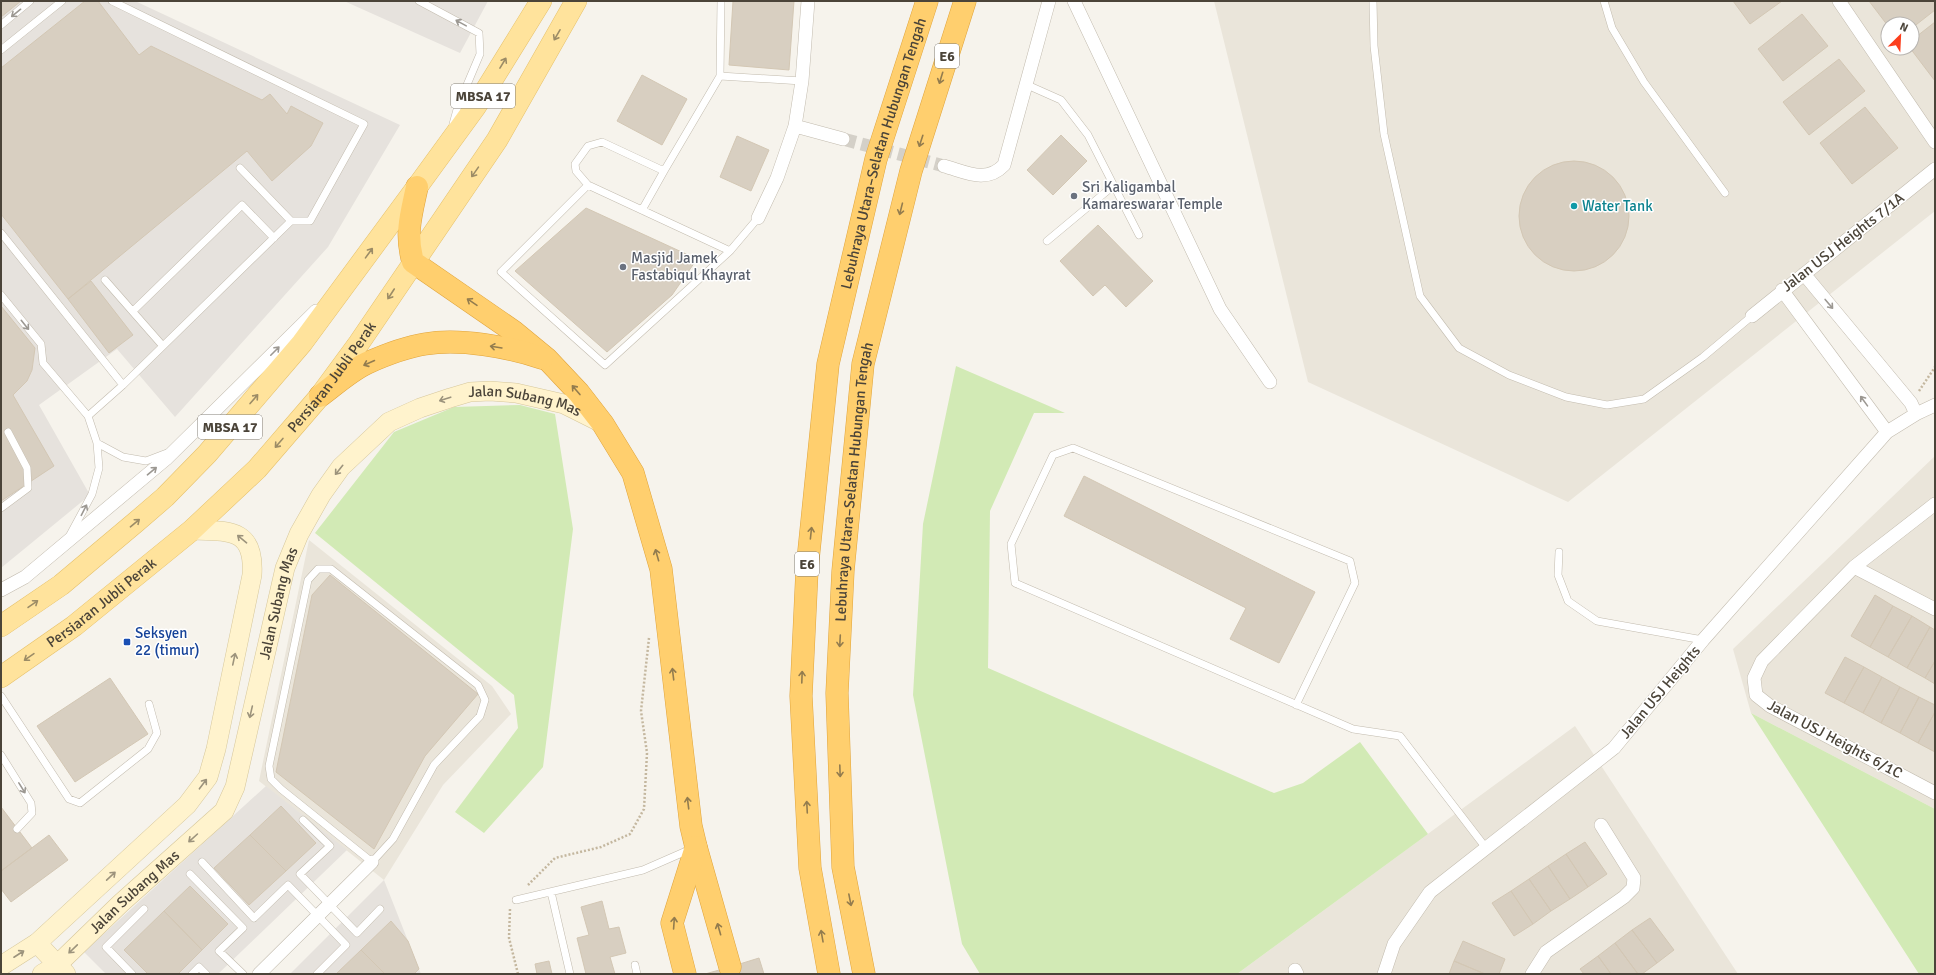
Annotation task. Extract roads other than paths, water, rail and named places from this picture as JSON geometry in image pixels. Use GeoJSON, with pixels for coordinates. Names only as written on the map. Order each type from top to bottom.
{"type":"FeatureCollection","features":[{"type":"Feature","properties":{"kind":"highway","name":"Lebuhraya Utara–Selatan Hubungan Tengah"},"geometry":{"type":"LineString","coordinates":[[828,974],[810,868],[801,696],[807,570],[828,364],[876,159],[927,1]]}},
{"type":"Feature","properties":{"kind":"highway","name":"Lebuhraya Utara–Selatan Hubungan Tengah"},"geometry":{"type":"LineString","coordinates":[[864,974],[843,867],[837,693],[843,571],[863,364],[911,171],[965,1]]}},
{"type":"Feature","properties":{"kind":"highway"},"geometry":{"type":"LineString","coordinates":[[417,187],[408,234],[409,248],[413,262],[513,330],[547,359],[578,393],[603,424],[633,473],[661,569],[691,826],[730,967]]}},
{"type":"Feature","properties":{"kind":"highway"},"geometry":{"type":"LineString","coordinates":[[320,396],[352,372],[367,363],[393,353],[425,344],[460,343],[494,346],[547,359]]}},
{"type":"Feature","properties":{"kind":"highway"},"geometry":{"type":"LineString","coordinates":[[685,974],[672,923],[696,847]]}},
{"type":"Feature","properties":{"kind":"main road","name":"MBSA 17"},"geometry":{"type":"LineString","coordinates":[[1,626],[61,585],[165,497],[207,454],[302,343],[354,273],[476,106],[541,1]]}},
{"type":"Feature","properties":{"kind":"main road","name":"Persiaran Jubli Perak"},"geometry":{"type":"LineString","coordinates":[[1,677],[74,626],[192,530],[257,468],[320,396],[359,343],[497,140],[576,1]]}},
{"type":"Feature","properties":{"kind":"street"},"geometry":{"type":"LineString","coordinates":[[758,218],[777,178],[794,126],[802,81],[808,1]]}},
{"type":"Feature","properties":{"kind":"street"},"geometry":{"type":"LineString","coordinates":[[944,166],[984,176],[997,172],[1004,165],[1049,1]]}},
{"type":"Feature","properties":{"kind":"street"},"geometry":{"type":"LineString","coordinates":[[1074,1],[1220,309],[1270,382]]}},
{"type":"Feature","properties":{"kind":"street"},"geometry":{"type":"LineString","coordinates":[[1839,1],[1935,142]]}},
{"type":"Feature","properties":{"kind":"street"},"geometry":{"type":"LineString","coordinates":[[794,126],[843,139]]}},
{"type":"Feature","properties":{"kind":"street","name":"Jalan USJ Heights 7/1A"},"geometry":{"type":"LineString","coordinates":[[1752,316],[1782,290],[1935,169]]}},
{"type":"Feature","properties":{"kind":"street"},"geometry":{"type":"LineString","coordinates":[[1,590],[25,577],[176,450],[354,273]]}},
{"type":"Feature","properties":{"kind":"street"},"geometry":{"type":"LineString","coordinates":[[1804,274],[1914,408]]}},
{"type":"Feature","properties":{"kind":"street"},"geometry":{"type":"LineString","coordinates":[[1782,290],[1887,432]]}},
{"type":"Feature","properties":{"kind":"street","name":"Jalan Subang Mas"},"geometry":{"type":"LineString","coordinates":[[37,943],[55,971],[121,903],[224,811],[235,787],[284,568],[299,534],[321,495],[341,467],[389,422],[420,408],[470,392],[516,393],[539,397],[564,404],[603,424]]}},
{"type":"Feature","properties":{"kind":"street","name":"Jalan USJ Heights"},"geometry":{"type":"LineString","coordinates":[[1384,974],[1394,944],[1430,892],[1614,748],[1703,640],[1887,432],[1914,408],[1935,405]]}},
{"type":"Feature","properties":{"kind":"street"},"geometry":{"type":"LineString","coordinates":[[1935,504],[1854,567],[1935,609]]}},
{"type":"Feature","properties":{"kind":"street","name":"Jalan Subang Mas"},"geometry":{"type":"LineString","coordinates":[[1,966],[37,943],[82,902],[188,805],[208,777],[216,750],[252,574],[253,560],[249,544],[238,535],[219,530],[192,530]]}},
{"type":"Feature","properties":{"kind":"street","name":"Jalan USJ Heights 6/1C"},"geometry":{"type":"LineString","coordinates":[[1854,567],[1762,661],[1754,678],[1756,695],[1770,706],[1935,793]]}},
{"type":"Feature","properties":{"kind":"street"},"geometry":{"type":"LineString","coordinates":[[1532,974],[1546,952],[1624,897],[1633,888],[1634,878],[1601,825]]}},
{"type":"Feature","properties":{"kind":"street"},"geometry":{"type":"LineString","coordinates":[[259,974],[372,862]]}},
{"type":"Feature","properties":{"kind":"street"},"geometry":{"type":"LineString","coordinates":[[82,902],[109,900],[121,903]]}},
{"type":"Feature","properties":{"kind":"lane"},"geometry":{"type":"LineString","coordinates":[[1,25],[30,1]]}},
{"type":"Feature","properties":{"kind":"lane"},"geometry":{"type":"LineString","coordinates":[[1,50],[62,1]]}},
{"type":"Feature","properties":{"kind":"lane"},"geometry":{"type":"LineString","coordinates":[[88,416],[123,385],[162,345],[291,221],[310,221],[364,124],[112,1]]}},
{"type":"Feature","properties":{"kind":"lane"},"geometry":{"type":"LineString","coordinates":[[642,210],[720,76],[721,1]]}},
{"type":"Feature","properties":{"kind":"lane"},"geometry":{"type":"LineString","coordinates":[[1372,1],[1374,46],[1384,134],[1420,296],[1460,348],[1509,375],[1566,398],[1607,405],[1644,399],[1703,357],[1752,316]]}},
{"type":"Feature","properties":{"kind":"lane"},"geometry":{"type":"LineString","coordinates":[[1604,1],[1612,28],[1644,82],[1726,192]]}},
{"type":"Feature","properties":{"kind":"lane"},"geometry":{"type":"LineString","coordinates":[[424,2],[479,33],[480,54],[458,106],[449,144]]}},
{"type":"Feature","properties":{"kind":"lane"},"geometry":{"type":"LineString","coordinates":[[720,76],[802,81]]}},
{"type":"Feature","properties":{"kind":"lane"},"geometry":{"type":"LineString","coordinates":[[1025,84],[1061,100],[1088,135],[1138,236]]}},
{"type":"Feature","properties":{"kind":"lane"},"geometry":{"type":"LineString","coordinates":[[664,171],[602,142],[588,146],[575,164],[576,172],[588,185],[730,250]]}},
{"type":"Feature","properties":{"kind":"lane"},"geometry":{"type":"LineString","coordinates":[[240,168],[291,221]]}},
{"type":"Feature","properties":{"kind":"lane"},"geometry":{"type":"LineString","coordinates":[[588,185],[501,272],[605,365],[730,250],[758,218]]}},
{"type":"Feature","properties":{"kind":"lane"},"geometry":{"type":"LineString","coordinates":[[1046,241],[1113,186]]}},
{"type":"Feature","properties":{"kind":"lane"},"geometry":{"type":"LineString","coordinates":[[132,311],[242,205],[274,238]]}},
{"type":"Feature","properties":{"kind":"lane"},"geometry":{"type":"LineString","coordinates":[[1,233],[123,385]]}},
{"type":"Feature","properties":{"kind":"lane"},"geometry":{"type":"LineString","coordinates":[[105,280],[162,345]]}},
{"type":"Feature","properties":{"kind":"lane"},"geometry":{"type":"LineString","coordinates":[[1,295],[41,344],[43,363],[88,416],[97,443],[99,468],[92,494],[66,544]]}},
{"type":"Feature","properties":{"kind":"lane"},"geometry":{"type":"LineString","coordinates":[[1,508],[28,488],[27,468],[8,432]]}},
{"type":"Feature","properties":{"kind":"lane"},"geometry":{"type":"LineString","coordinates":[[97,443],[123,457],[146,461],[176,450]]}},
{"type":"Feature","properties":{"kind":"lane"},"geometry":{"type":"LineString","coordinates":[[1296,705],[1355,583],[1350,561],[1073,448],[1053,455],[1011,544],[1015,583],[1296,705],[1353,729],[1400,736],[1486,848]]}},
{"type":"Feature","properties":{"kind":"lane"},"geometry":{"type":"LineString","coordinates":[[1559,552],[1558,575],[1568,601],[1597,621],[1703,640]]}},
{"type":"Feature","properties":{"kind":"lane"},"geometry":{"type":"LineString","coordinates":[[318,569],[331,569],[478,685],[485,700],[480,716],[434,765],[393,839],[372,862],[281,789],[271,779],[269,766],[308,580],[318,569]]}},
{"type":"Feature","properties":{"kind":"lane"},"geometry":{"type":"LineString","coordinates":[[1,696],[69,799],[80,803],[148,749],[157,733],[149,704]]}},
{"type":"Feature","properties":{"kind":"lane"},"geometry":{"type":"LineString","coordinates":[[1,754],[31,803],[32,812],[17,829]]}},
{"type":"Feature","properties":{"kind":"lane"},"geometry":{"type":"LineString","coordinates":[[303,820],[330,846],[300,874],[357,933],[380,909]]}},
{"type":"Feature","properties":{"kind":"lane"},"geometry":{"type":"LineString","coordinates":[[516,900],[643,870],[696,847]]}},
{"type":"Feature","properties":{"kind":"lane"},"geometry":{"type":"LineString","coordinates":[[202,862],[254,918],[288,885],[346,945],[317,974]]}},
{"type":"Feature","properties":{"kind":"lane"},"geometry":{"type":"LineString","coordinates":[[190,874],[243,928],[219,951],[243,974]]}},
{"type":"Feature","properties":{"kind":"lane"},"geometry":{"type":"LineString","coordinates":[[551,892],[570,974]]}},
{"type":"Feature","properties":{"kind":"lane"},"geometry":{"type":"LineString","coordinates":[[132,974],[106,948],[144,909]]}},
{"type":"Feature","properties":{"kind":"lane"},"geometry":{"type":"LineString","coordinates":[[635,965],[637,974]]}},
{"type":"Feature","properties":{"kind":"lane"},"geometry":{"type":"LineString","coordinates":[[192,974],[199,967],[206,974]]}},
{"type":"Feature","properties":{"kind":"tunnel"},"geometry":{"type":"LineString","coordinates":[[843,139],[944,166]]}},
{"type":"Feature","properties":{"kind":"place","name":"Sri Kaligambal Kamareswarar Temple"},"geometry":{"type":"Point","coordinates":[1074,196]}},
{"type":"Feature","properties":{"kind":"place","name":"Water Tank"},"geometry":{"type":"Point","coordinates":[1574,206]}},
{"type":"Feature","properties":{"kind":"place","name":"Masjid Jamek Fastabiqul Khayrat"},"geometry":{"type":"Point","coordinates":[623,267]}},
{"type":"Feature","properties":{"kind":"place","name":"Seksyen 22 (timur)"},"geometry":{"type":"Point","coordinates":[127,642]}}]}
